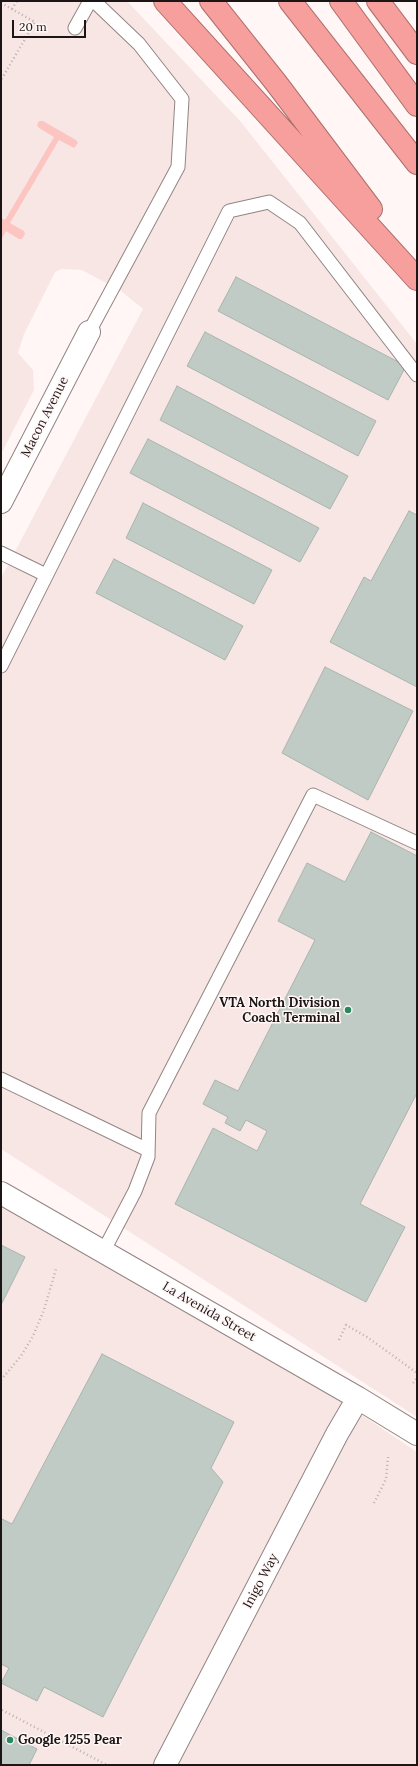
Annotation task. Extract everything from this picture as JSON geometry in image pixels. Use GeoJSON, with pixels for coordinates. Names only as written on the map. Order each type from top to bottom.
{"type":"FeatureCollection","features":[{"type":"Feature","properties":{"kind":"highway"},"geometry":{"type":"LineString","coordinates":[[165,1],[417,279]]}},
{"type":"Feature","properties":{"kind":"highway"},"geometry":{"type":"LineString","coordinates":[[211,1],[277,84],[417,270]]}},
{"type":"Feature","properties":{"kind":"highway"},"geometry":{"type":"LineString","coordinates":[[290,1],[417,162]]}},
{"type":"Feature","properties":{"kind":"highway"},"geometry":{"type":"LineString","coordinates":[[341,1],[417,105]]}},
{"type":"Feature","properties":{"kind":"highway"},"geometry":{"type":"LineString","coordinates":[[378,1],[417,53]]}},
{"type":"Feature","properties":{"kind":"street","name":"Macon Avenue"},"geometry":{"type":"LineString","coordinates":[[1,502],[89,332]]}},
{"type":"Feature","properties":{"kind":"street","name":"La Avenida Street"},"geometry":{"type":"LineString","coordinates":[[1,1193],[358,1398],[417,1434]]}},
{"type":"Feature","properties":{"kind":"street","name":"Inigo Way"},"geometry":{"type":"LineString","coordinates":[[165,1765],[337,1434],[358,1398]]}},
{"type":"Feature","properties":{"kind":"lane"},"geometry":{"type":"LineString","coordinates":[[75,28],[90,1]]}},
{"type":"Feature","properties":{"kind":"lane"},"geometry":{"type":"LineString","coordinates":[[89,332],[178,167],[182,99],[139,44],[94,1]]}},
{"type":"Feature","properties":{"kind":"lane"},"geometry":{"type":"LineString","coordinates":[[1,666],[229,211],[269,202],[300,223],[417,375]]}},
{"type":"Feature","properties":{"kind":"lane"},"geometry":{"type":"LineString","coordinates":[[1,553],[46,574]]}},
{"type":"Feature","properties":{"kind":"lane"},"geometry":{"type":"LineString","coordinates":[[103,1252],[135,1191],[148,1157],[149,1113],[313,794],[417,843]]}},
{"type":"Feature","properties":{"kind":"lane"},"geometry":{"type":"LineString","coordinates":[[1,1079],[148,1150]]}},
{"type":"Feature","properties":{"kind":"path"},"geometry":{"type":"LineString","coordinates":[[12,9],[17,1]]}},
{"type":"Feature","properties":{"kind":"path"},"geometry":{"type":"LineString","coordinates":[[1,3],[35,22],[1,80]]}},
{"type":"Feature","properties":{"kind":"path"},"geometry":{"type":"LineString","coordinates":[[1,1380],[21,1356],[33,1336],[44,1310],[56,1269]]}},
{"type":"Feature","properties":{"kind":"path"},"geometry":{"type":"LineString","coordinates":[[339,1340],[346,1325],[367,1337],[417,1373]]}},
{"type":"Feature","properties":{"kind":"path"},"geometry":{"type":"LineString","coordinates":[[413,1383],[417,1378]]}},
{"type":"Feature","properties":{"kind":"path"},"geometry":{"type":"LineString","coordinates":[[374,1503],[386,1479],[388,1457]]}},
{"type":"Feature","properties":{"kind":"path"},"geometry":{"type":"LineString","coordinates":[[2,1710],[106,1764],[105,1765]]}},
{"type":"Feature","properties":{"kind":"shaded area"},"geometry":{"type":"Polygon","coordinates":[[[1,1],[127,1],[241,122],[417,344],[417,1417],[1,1149],[1,578],[143,309],[121,291],[82,270],[62,269],[55,272],[24,334],[18,353],[33,370],[34,390],[1,454],[1,1]]]}},
{"type":"Feature","properties":{"kind":"shaded area"},"geometry":{"type":"Polygon","coordinates":[[[39,121],[43,121],[76,140],[78,143],[74,148],[59,140],[10,223],[24,231],[25,234],[22,239],[19,239],[6,231],[1,240],[1,218],[5,220],[54,137],[39,128],[37,125],[39,121]]]}},
{"type":"Feature","properties":{"kind":"shaded area"},"geometry":{"type":"Polygon","coordinates":[[[1,1201],[256,1344],[417,1452],[417,1765],[1,1765],[1,1201]]]}},
{"type":"Feature","properties":{"kind":"building"},"geometry":{"type":"Polygon","coordinates":[[[236,277],[406,366],[388,400],[218,311],[236,277]]]}},
{"type":"Feature","properties":{"kind":"building"},"geometry":{"type":"Polygon","coordinates":[[[205,332],[376,421],[358,456],[187,366],[205,332]]]}},
{"type":"Feature","properties":{"kind":"building"},"geometry":{"type":"Polygon","coordinates":[[[177,386],[348,476],[330,509],[160,420],[177,386]]]}},
{"type":"Feature","properties":{"kind":"building"},"geometry":{"type":"Polygon","coordinates":[[[148,439],[319,528],[300,562],[130,473],[148,439]]]}},
{"type":"Feature","properties":{"kind":"building"},"geometry":{"type":"Polygon","coordinates":[[[143,503],[272,570],[254,604],[126,538],[143,503]]]}},
{"type":"Feature","properties":{"kind":"building"},"geometry":{"type":"Polygon","coordinates":[[[409,511],[417,515],[417,687],[330,642],[364,577],[371,581],[409,511]]]}},
{"type":"Feature","properties":{"kind":"building"},"geometry":{"type":"Polygon","coordinates":[[[114,559],[243,626],[225,660],[96,593],[114,559]]]}},
{"type":"Feature","properties":{"kind":"building"},"geometry":{"type":"Polygon","coordinates":[[[325,667],[413,711],[368,800],[282,753],[325,667]]]}},
{"type":"Feature","properties":{"kind":"building","name":"VTA North Division Coach Terminal"},"geometry":{"type":"Polygon","coordinates":[[[371,832],[417,856],[417,1093],[360,1204],[405,1227],[366,1302],[175,1204],[213,1128],[257,1151],[267,1131],[246,1120],[240,1131],[225,1123],[228,1117],[203,1104],[215,1080],[238,1091],[315,940],[278,921],[307,863],[345,882],[371,832]]]}},
{"type":"Feature","properties":{"kind":"building"},"geometry":{"type":"Polygon","coordinates":[[[1,1245],[25,1257],[1,1305],[1,1245]]]}},
{"type":"Feature","properties":{"kind":"building"},"geometry":{"type":"Polygon","coordinates":[[[102,1354],[234,1422],[211,1468],[223,1482],[103,1717],[44,1687],[37,1701],[1,1683],[9,1668],[1,1664],[1,1522],[2,1519],[12,1524],[102,1354]]]}},
{"type":"Feature","properties":{"kind":"building","name":"Google 1255 Pear"},"geometry":{"type":"Polygon","coordinates":[[[1,1730],[37,1749],[29,1765],[1,1765],[1,1730]]]}},
{"type":"Feature","properties":{"kind":"place","name":"VTA North Division Coach Terminal"},"geometry":{"type":"Point","coordinates":[348,1010]}},
{"type":"Feature","properties":{"kind":"place","name":"Google 1255 Pear"},"geometry":{"type":"Point","coordinates":[10,1740]}}]}
